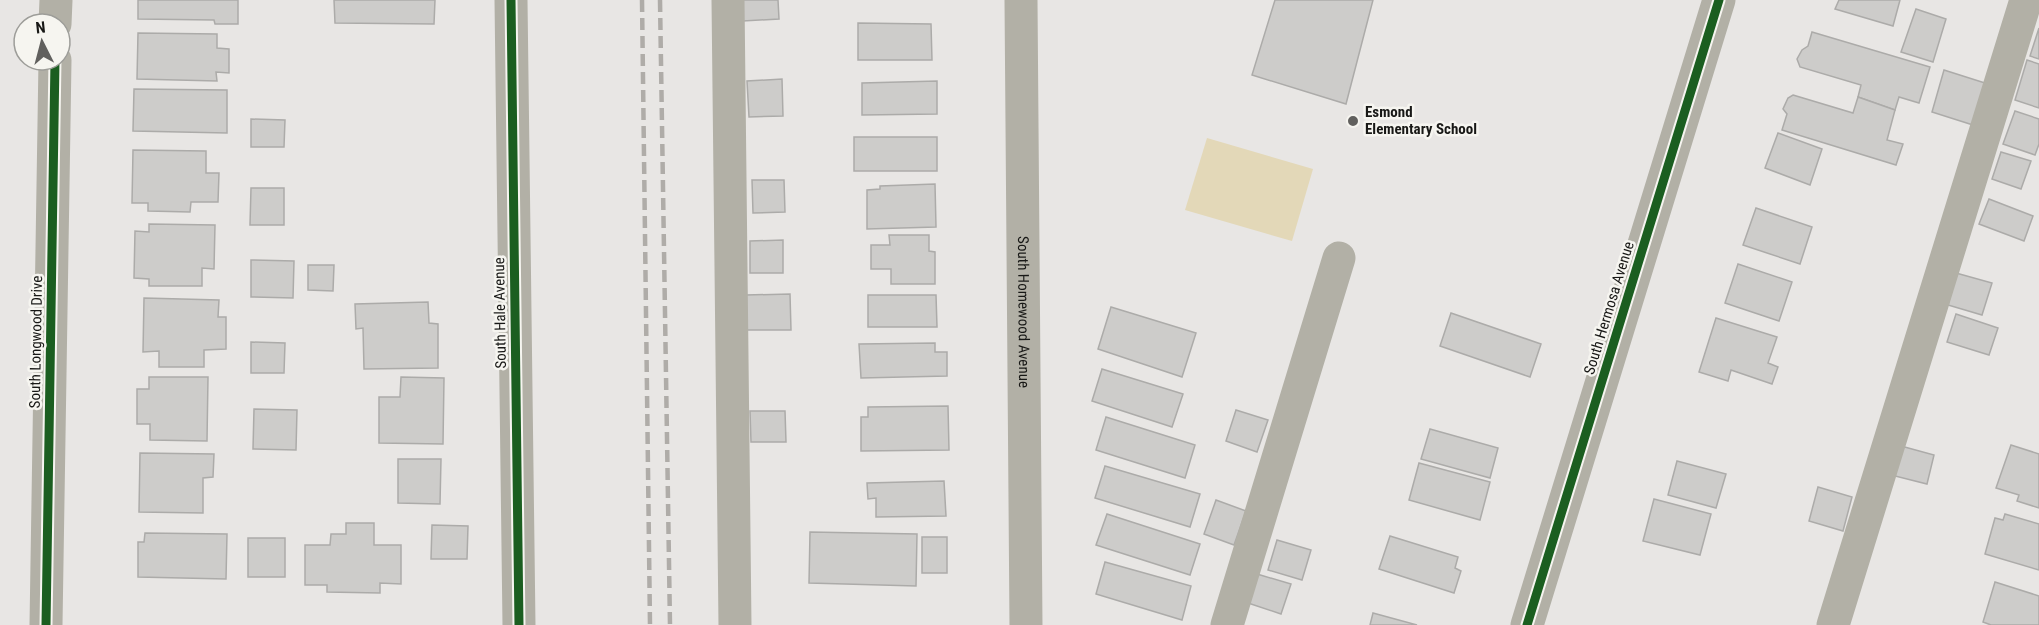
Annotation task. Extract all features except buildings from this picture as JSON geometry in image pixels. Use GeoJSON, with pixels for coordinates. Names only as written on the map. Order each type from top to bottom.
{"type":"FeatureCollection","features":[{"type":"Feature","properties":{"kind":"street","name":"South Hale Avenue"},"geometry":{"type":"LineString","coordinates":[[511,0],[519,625]]}},
{"type":"Feature","properties":{"kind":"street"},"geometry":{"type":"LineString","coordinates":[[728,0],[735,625]]}},
{"type":"Feature","properties":{"kind":"street","name":"South Homewood Avenue"},"geometry":{"type":"LineString","coordinates":[[1021,0],[1026,625]]}},
{"type":"Feature","properties":{"kind":"street","name":"South Hermosa Avenue"},"geometry":{"type":"LineString","coordinates":[[1527,625],[1719,0]]}},
{"type":"Feature","properties":{"kind":"street"},"geometry":{"type":"LineString","coordinates":[[1833,625],[2026,0]]}},
{"type":"Feature","properties":{"kind":"street","name":"South Longwood Drive"},"geometry":{"type":"LineString","coordinates":[[46,625],[55,72]]}},
{"type":"Feature","properties":{"kind":"street"},"geometry":{"type":"LineString","coordinates":[[1227,625],[1339,258]]}},
{"type":"Feature","properties":{"kind":"shaded area"},"geometry":{"type":"Polygon","coordinates":[[[1207,138],[1313,169],[1292,241],[1185,210],[1207,138]]]}},
{"type":"Feature","properties":{"kind":"railway"},"geometry":{"type":"LineString","coordinates":[[642,0],[650,625]]}},
{"type":"Feature","properties":{"kind":"railway"},"geometry":{"type":"LineString","coordinates":[[660,0],[670,625]]}},
{"type":"Feature","properties":{"kind":"cycle path"},"geometry":{"type":"LineString","coordinates":[[511,0],[519,625]]}},
{"type":"Feature","properties":{"kind":"cycle path"},"geometry":{"type":"LineString","coordinates":[[1527,625],[1719,0]]}},
{"type":"Feature","properties":{"kind":"cycle path"},"geometry":{"type":"LineString","coordinates":[[46,625],[55,72]]}},
{"type":"Feature","properties":{"kind":"place","name":"Esmond Elementary School"},"geometry":{"type":"Point","coordinates":[1353,121]}}]}
